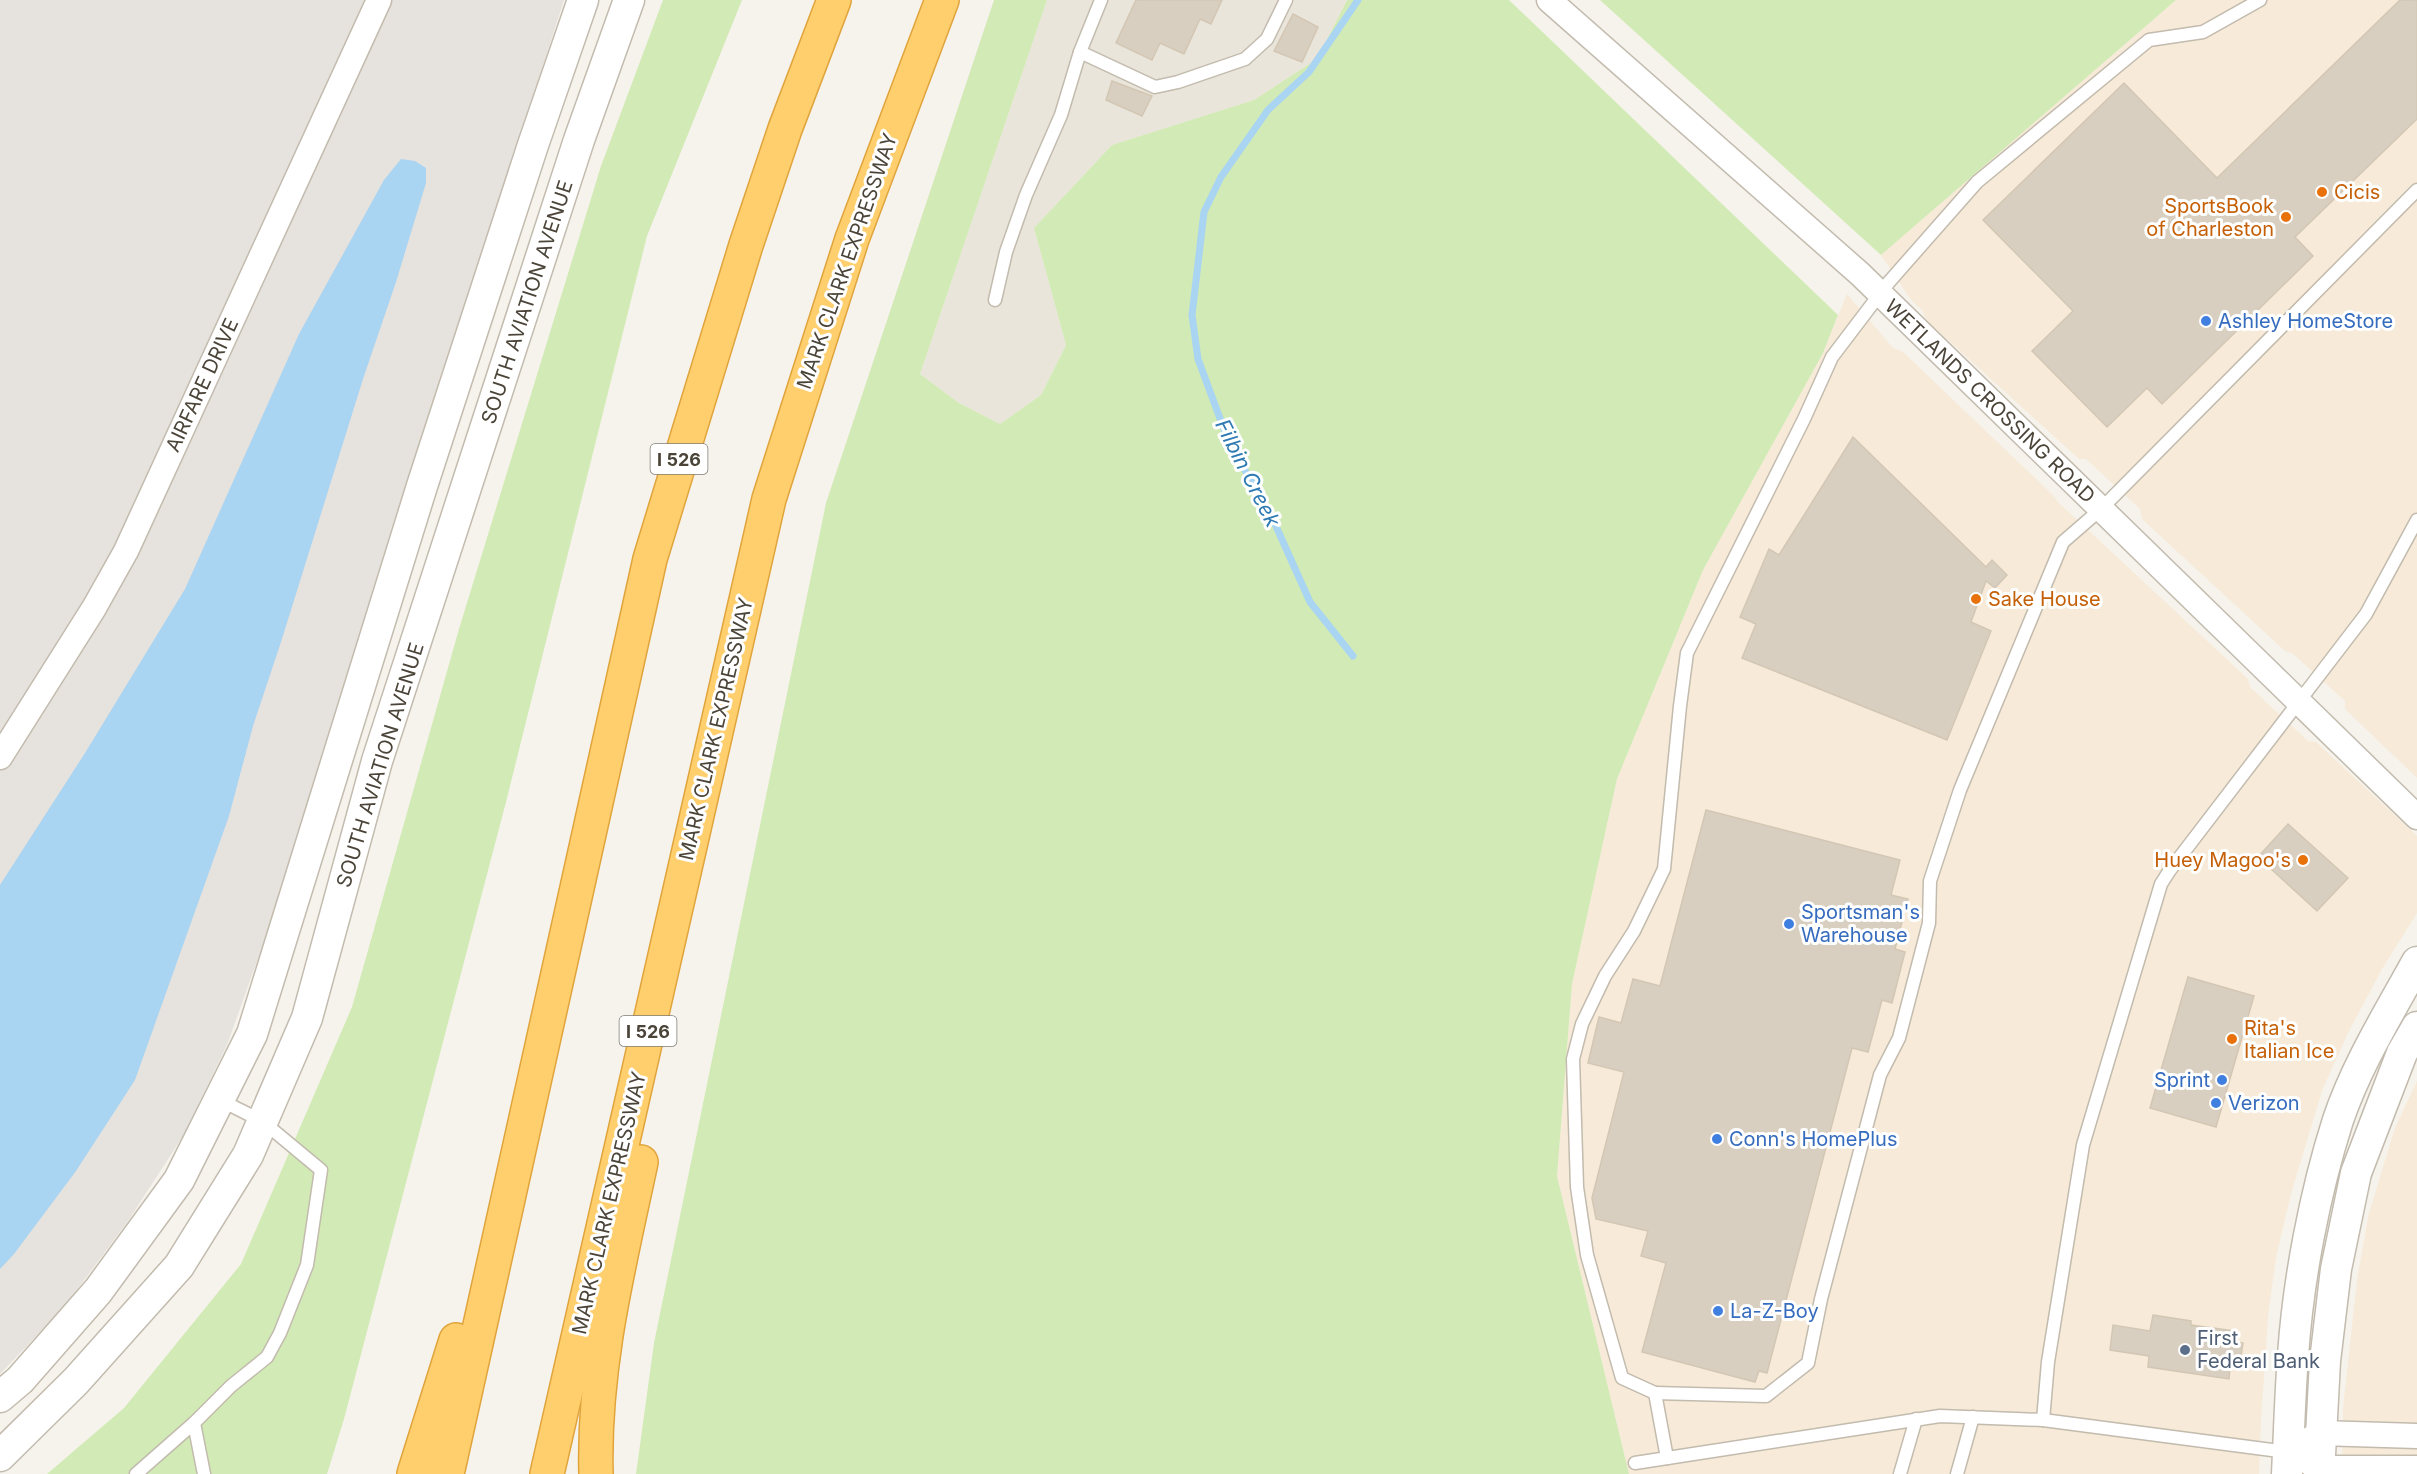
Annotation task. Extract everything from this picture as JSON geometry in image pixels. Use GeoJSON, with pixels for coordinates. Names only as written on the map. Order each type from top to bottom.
{"type":"FeatureCollection","features":[{"type":"Feature","properties":{"kind":"highway","name":"I 526"},"geometry":{"type":"LineString","coordinates":[[447,1474],[650,559],[750,235],[785,129],[834,0]]}},
{"type":"Feature","properties":{"kind":"highway","name":"MARK CLARK EXPRESSWAY"},"geometry":{"type":"LineString","coordinates":[[547,1474],[769,499],[852,239],[942,0]]}},
{"type":"Feature","properties":{"kind":"highway"},"geometry":{"type":"LineString","coordinates":[[596,1474],[595,1436],[601,1362],[659,1069],[748,588]]}},
{"type":"Feature","properties":{"kind":"highway"},"geometry":{"type":"LineString","coordinates":[[414,1474],[468,1302],[567,930]]}},
{"type":"Feature","properties":{"kind":"street","name":"AIRFARE DRIVE"},"geometry":{"type":"LineString","coordinates":[[0,757],[88,617],[126,551],[379,0]]}},
{"type":"Feature","properties":{"kind":"street"},"geometry":{"type":"LineString","coordinates":[[0,1397],[20,1380],[98,1291],[166,1199],[179,1180],[252,1034],[422,486],[533,145],[583,0]]}},
{"type":"Feature","properties":{"kind":"street","name":"SOUTH AVIATION AVENUE"},"geometry":{"type":"LineString","coordinates":[[0,1456],[76,1381],[179,1266],[248,1155],[307,1018],[377,761],[579,140],[629,0]]}},
{"type":"Feature","properties":{"kind":"street","name":"WETLANDS CROSSING ROAD"},"geometry":{"type":"LineString","coordinates":[[1549,0],[1880,293],[2417,817]]}},
{"type":"Feature","properties":{"kind":"street"},"geometry":{"type":"LineString","coordinates":[[2288,1463],[2293,1354],[2303,1274],[2324,1171],[2338,1119],[2363,1060],[2417,962]]}},
{"type":"Feature","properties":{"kind":"street"},"geometry":{"type":"LineString","coordinates":[[2319,1471],[2325,1361],[2336,1269],[2356,1173],[2402,1053],[2417,1027]]}},
{"type":"Feature","properties":{"kind":"street"},"geometry":{"type":"LineString","coordinates":[[2288,1463],[2320,1433],[2417,1436]]}},
{"type":"Feature","properties":{"kind":"street"},"geometry":{"type":"LineString","coordinates":[[2288,1463],[2319,1471],[2417,1468]]}},
{"type":"Feature","properties":{"kind":"lane"},"geometry":{"type":"LineString","coordinates":[[995,300],[1009,243],[1026,195],[1060,115],[1080,52],[1101,0]]}},
{"type":"Feature","properties":{"kind":"lane"},"geometry":{"type":"LineString","coordinates":[[1080,52],[1155,87],[1178,82],[1245,59],[1267,39],[1286,0]]}},
{"type":"Feature","properties":{"kind":"lane"},"geometry":{"type":"LineString","coordinates":[[2260,0],[2203,32],[2150,40],[1977,182],[1880,293],[1832,357],[1804,419],[1687,653],[1664,869],[1634,931],[1595,995],[1582,1024],[1573,1059],[1577,1187],[1587,1256],[1622,1378],[1655,1393],[1766,1396],[1808,1363],[1821,1299],[1880,1075],[1899,1038],[1929,922],[1930,881],[1960,790],[2063,542],[2101,509],[2417,190]]}},
{"type":"Feature","properties":{"kind":"lane"},"geometry":{"type":"LineString","coordinates":[[2043,1420],[2048,1362],[2083,1145],[2162,884],[2170,870],[2366,614],[2417,520]]}},
{"type":"Feature","properties":{"kind":"lane"},"geometry":{"type":"LineString","coordinates":[[136,1474],[194,1423],[231,1386],[267,1357],[280,1333],[307,1265],[321,1170],[262,1121],[219,1099]]}},
{"type":"Feature","properties":{"kind":"lane"},"geometry":{"type":"LineString","coordinates":[[1655,1393],[1666,1458]]}},
{"type":"Feature","properties":{"kind":"lane"},"geometry":{"type":"LineString","coordinates":[[1635,1463],[1940,1416],[2043,1420],[2288,1463]]}},
{"type":"Feature","properties":{"kind":"lane"},"geometry":{"type":"LineString","coordinates":[[1957,1474],[1973,1417]]}},
{"type":"Feature","properties":{"kind":"lane"},"geometry":{"type":"LineString","coordinates":[[1900,1474],[1916,1419]]}},
{"type":"Feature","properties":{"kind":"lane"},"geometry":{"type":"LineString","coordinates":[[194,1423],[204,1474]]}},
{"type":"Feature","properties":{"kind":"shaded area"},"geometry":{"type":"Polygon","coordinates":[[[0,0],[564,0],[262,947],[227,1045],[183,1136],[128,1221],[65,1306],[0,1374],[0,0]]]}},
{"type":"Feature","properties":{"kind":"shaded area"},"geometry":{"type":"Polygon","coordinates":[[[1047,0],[1347,0],[1317,59],[1254,100],[1112,145],[1034,228],[1066,345],[1041,395],[1000,424],[959,403],[920,374],[1047,0]]]}},
{"type":"Feature","properties":{"kind":"shaded area"},"geometry":{"type":"Polygon","coordinates":[[[2176,0],[2417,0],[2417,778],[2345,709],[2345,701],[2292,653],[2285,651],[2142,519],[2140,509],[2086,459],[2079,459],[1927,321],[1922,310],[1911,300],[1881,255],[2176,0]]]}},
{"type":"Feature","properties":{"kind":"shaded area"},"geometry":{"type":"Polygon","coordinates":[[[1847,294],[1893,348],[1903,352],[2058,502],[2248,679],[2250,687],[2308,741],[2316,742],[2417,836],[2417,913],[2382,969],[2348,1033],[2323,1088],[2292,1190],[2276,1257],[2268,1317],[2259,1474],[1629,1474],[1557,1176],[1572,984],[1617,779],[1703,570],[1823,353],[1847,294]]]}},
{"type":"Feature","properties":{"kind":"shaded area"},"geometry":{"type":"Polygon","coordinates":[[[2417,1081],[2417,1474],[2342,1474],[2343,1408],[2357,1280],[2369,1213],[2395,1128],[2417,1081]]]}},
{"type":"Feature","properties":{"kind":"green space"},"geometry":{"type":"Polygon","coordinates":[[[663,0],[742,0],[647,236],[506,802],[344,1419],[327,1474],[47,1474],[124,1408],[241,1264],[352,1007],[459,629],[601,166],[663,0]]]}},
{"type":"Feature","properties":{"kind":"green space"},"geometry":{"type":"Polygon","coordinates":[[[994,0],[1047,0],[920,374],[959,403],[1000,424],[1041,395],[1066,345],[1034,228],[1112,145],[1254,100],[1317,59],[1347,0],[1509,0],[1838,315],[1823,353],[1703,570],[1617,779],[1572,984],[1557,1176],[1629,1474],[636,1474],[654,1343],[826,503],[994,0]]]}},
{"type":"Feature","properties":{"kind":"green space"},"geometry":{"type":"Polygon","coordinates":[[[1600,0],[2176,0],[1881,255],[1600,0]]]}},
{"type":"Feature","properties":{"kind":"water"},"geometry":{"type":"Polygon","coordinates":[[[401,159],[415,161],[426,168],[426,183],[253,726],[229,816],[135,1080],[76,1171],[14,1254],[0,1269],[0,885],[85,753],[185,589],[299,334],[384,180],[401,159]]]}},
{"type":"Feature","properties":{"kind":"building"},"geometry":{"type":"Polygon","coordinates":[[[1136,0],[1222,0],[1211,24],[1200,19],[1184,54],[1160,43],[1152,60],[1116,43],[1136,0]]]}},
{"type":"Feature","properties":{"kind":"building"},"geometry":{"type":"Polygon","coordinates":[[[2400,0],[2417,0],[2417,119],[2295,237],[2313,256],[2162,404],[2147,388],[2107,427],[2032,351],[2073,311],[1983,220],[2124,83],[2217,178],[2400,0]]]}},
{"type":"Feature","properties":{"kind":"building"},"geometry":{"type":"Polygon","coordinates":[[[1293,14],[1318,27],[1302,62],[1274,51],[1293,14]]]}},
{"type":"Feature","properties":{"kind":"building"},"geometry":{"type":"Polygon","coordinates":[[[1112,81],[1152,96],[1142,116],[1106,100],[1112,81]]]}},
{"type":"Feature","properties":{"kind":"building"},"geometry":{"type":"Polygon","coordinates":[[[1853,437],[1986,567],[1992,560],[2007,575],[1995,588],[1986,581],[1971,622],[1991,631],[1947,740],[1742,658],[1756,624],[1740,617],[1769,549],[1779,555],[1853,437]]]}},
{"type":"Feature","properties":{"kind":"building"},"geometry":{"type":"Polygon","coordinates":[[[1706,810],[1900,860],[1891,895],[1908,899],[1895,949],[1905,952],[1892,1003],[1882,1000],[1868,1052],[1852,1048],[1767,1373],[1759,1371],[1755,1382],[1642,1352],[1666,1263],[1641,1256],[1648,1231],[1596,1219],[1592,1198],[1624,1072],[1588,1063],[1599,1017],[1621,1023],[1633,979],[1660,986],[1706,810]]]}},
{"type":"Feature","properties":{"kind":"building"},"geometry":{"type":"Polygon","coordinates":[[[2288,824],[2348,878],[2317,911],[2258,857],[2288,824]]]}},
{"type":"Feature","properties":{"kind":"building"},"geometry":{"type":"Polygon","coordinates":[[[2188,977],[2254,996],[2216,1127],[2150,1108],[2188,977]]]}},
{"type":"Feature","properties":{"kind":"building"},"geometry":{"type":"Polygon","coordinates":[[[2153,1315],[2191,1321],[2191,1325],[2234,1331],[2233,1341],[2243,1343],[2239,1369],[2230,1368],[2229,1379],[2148,1367],[2149,1356],[2110,1350],[2113,1325],[2150,1331],[2153,1315]]]}},
{"type":"Feature","properties":{"kind":"waterway","name":"Filbin Creek"},"geometry":{"type":"LineString","coordinates":[[1353,656],[1310,602],[1275,524],[1228,440],[1198,359],[1192,315],[1204,212],[1221,177],[1268,110],[1309,72],[1358,0]]}},
{"type":"Feature","properties":{"kind":"place","name":"Cicis"},"geometry":{"type":"Point","coordinates":[2322,192]}},
{"type":"Feature","properties":{"kind":"place","name":"SportsBook of Charleston"},"geometry":{"type":"Point","coordinates":[2286,217]}},
{"type":"Feature","properties":{"kind":"place","name":"Ashley HomeStore"},"geometry":{"type":"Point","coordinates":[2206,321]}},
{"type":"Feature","properties":{"kind":"place","name":"Sake House"},"geometry":{"type":"Point","coordinates":[1976,599]}},
{"type":"Feature","properties":{"kind":"place","name":"Huey Magoo's"},"geometry":{"type":"Point","coordinates":[2303,860]}},
{"type":"Feature","properties":{"kind":"place","name":"Sportsman's Warehouse"},"geometry":{"type":"Point","coordinates":[1789,924]}},
{"type":"Feature","properties":{"kind":"place","name":"Rita's Italian Ice"},"geometry":{"type":"Point","coordinates":[2232,1039]}},
{"type":"Feature","properties":{"kind":"place","name":"Sprint"},"geometry":{"type":"Point","coordinates":[2222,1080]}},
{"type":"Feature","properties":{"kind":"place","name":"Verizon"},"geometry":{"type":"Point","coordinates":[2216,1103]}},
{"type":"Feature","properties":{"kind":"place","name":"Conn's HomePlus"},"geometry":{"type":"Point","coordinates":[1717,1139]}},
{"type":"Feature","properties":{"kind":"place","name":"La-Z-Boy"},"geometry":{"type":"Point","coordinates":[1718,1311]}},
{"type":"Feature","properties":{"kind":"place","name":"First Federal Bank"},"geometry":{"type":"Point","coordinates":[2185,1350]}}]}
